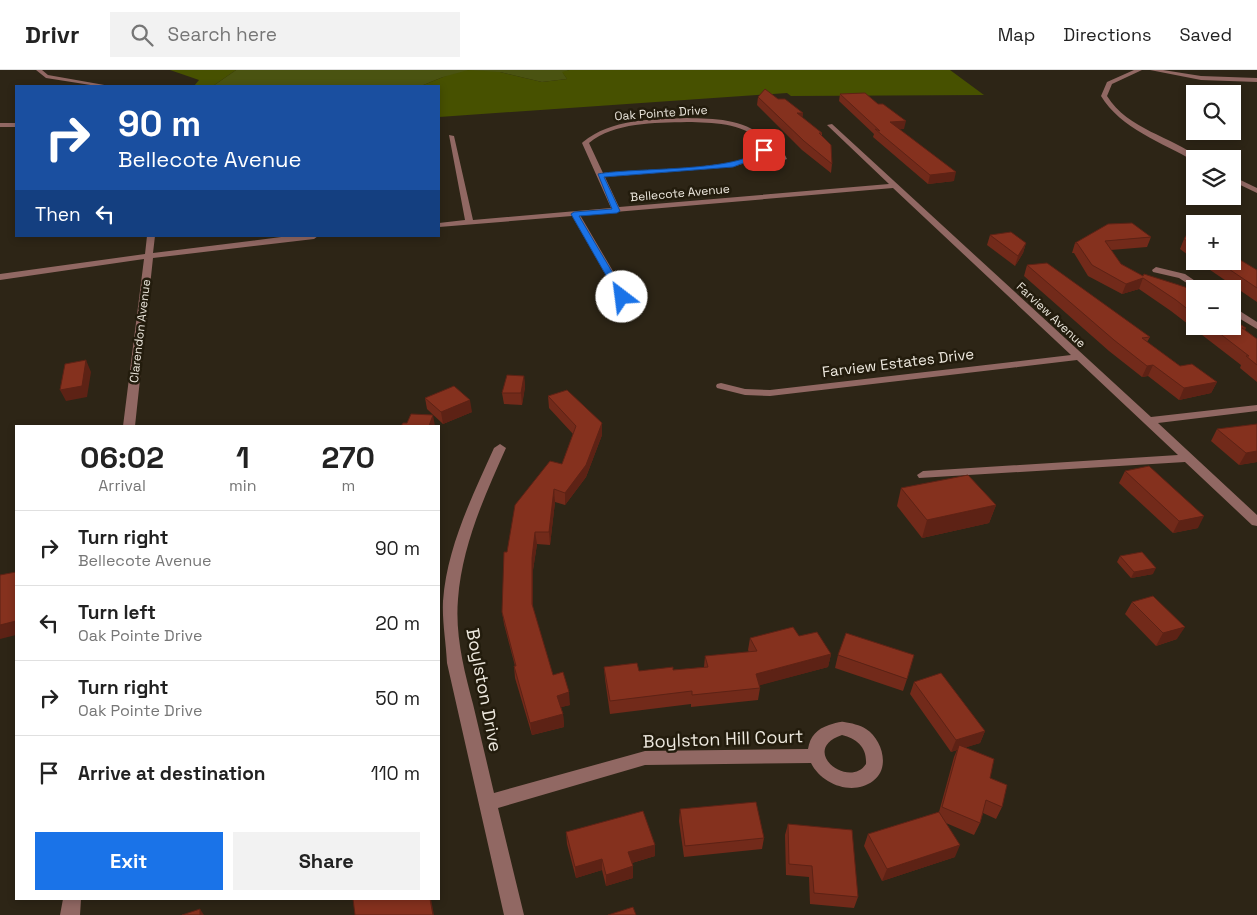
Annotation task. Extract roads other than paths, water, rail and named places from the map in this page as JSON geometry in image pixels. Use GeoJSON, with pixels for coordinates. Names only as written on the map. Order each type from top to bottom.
{"type":"FeatureCollection","features":[{"type":"Feature","properties":{"kind":"street"},"geometry":{"type":"LineString","coordinates":[[39,70],[46,76],[102,85]]}},
{"type":"Feature","properties":{"kind":"street"},"geometry":{"type":"LineString","coordinates":[[1139,70],[1109,83],[1104,96],[1108,104],[1120,115],[1186,152]]}},
{"type":"Feature","properties":{"kind":"street"},"geometry":{"type":"LineString","coordinates":[[1153,70],[1201,78],[1257,80]]}},
{"type":"Feature","properties":{"kind":"street","name":"Oak Pointe Drive"},"geometry":{"type":"LineString","coordinates":[[719,121],[736,116]]}},
{"type":"Feature","properties":{"kind":"street","name":"Oak Pointe Drive"},"geometry":{"type":"LineString","coordinates":[[617,211],[585,143],[599,131],[647,123],[692,120],[719,121],[751,129],[764,140],[764,150]]}},
{"type":"Feature","properties":{"kind":"street"},"geometry":{"type":"LineString","coordinates":[[744,126],[749,123],[749,120]]}},
{"type":"Feature","properties":{"kind":"street"},"geometry":{"type":"LineString","coordinates":[[0,126],[15,125]]}},
{"type":"Feature","properties":{"kind":"street","name":"Farview Avenue"},"geometry":{"type":"LineString","coordinates":[[830,125],[893,186],[1257,522]]}},
{"type":"Feature","properties":{"kind":"street"},"geometry":{"type":"LineString","coordinates":[[451,136],[469,222]]}},
{"type":"Feature","properties":{"kind":"street"},"geometry":{"type":"LineString","coordinates":[[600,175],[733,165],[760,155],[764,150],[781,155],[784,159],[771,163],[751,159]]}},
{"type":"Feature","properties":{"kind":"street"},"geometry":{"type":"LineString","coordinates":[[1241,183],[1257,192]]}},
{"type":"Feature","properties":{"kind":"street","name":"Bellecote Avenue"},"geometry":{"type":"LineString","coordinates":[[440,225],[893,186]]}},
{"type":"Feature","properties":{"kind":"street"},"geometry":{"type":"LineString","coordinates":[[574,214],[632,312]]}},
{"type":"Feature","properties":{"kind":"street","name":"Clarendon Avenue"},"geometry":{"type":"LineString","coordinates":[[129,425],[152,237]]}},
{"type":"Feature","properties":{"kind":"street"},"geometry":{"type":"LineString","coordinates":[[0,277],[306,237]]}},
{"type":"Feature","properties":{"kind":"street"},"geometry":{"type":"LineString","coordinates":[[1156,270],[1182,276],[1188,280]]}},
{"type":"Feature","properties":{"kind":"street"},"geometry":{"type":"LineString","coordinates":[[1241,315],[1257,326]]}},
{"type":"Feature","properties":{"kind":"street","name":"Farview Estates Drive"},"geometry":{"type":"LineString","coordinates":[[721,386],[745,392],[770,393],[1079,357]]}},
{"type":"Feature","properties":{"kind":"street"},"geometry":{"type":"LineString","coordinates":[[1148,422],[1257,408]]}},
{"type":"Feature","properties":{"kind":"street","name":"Boylston Drive"},"geometry":{"type":"LineString","coordinates":[[500,448],[463,536],[455,561],[451,587],[450,624],[455,662],[514,915]]}},
{"type":"Feature","properties":{"kind":"street"},"geometry":{"type":"LineString","coordinates":[[923,475],[1188,458]]}},
{"type":"Feature","properties":{"kind":"street","name":"Boylston Hill Court"},"geometry":{"type":"LineString","coordinates":[[487,803],[645,758],[816,756]]}},
{"type":"Feature","properties":{"kind":"street"},"geometry":{"type":"LineString","coordinates":[[70,915],[72,900]]}}]}
